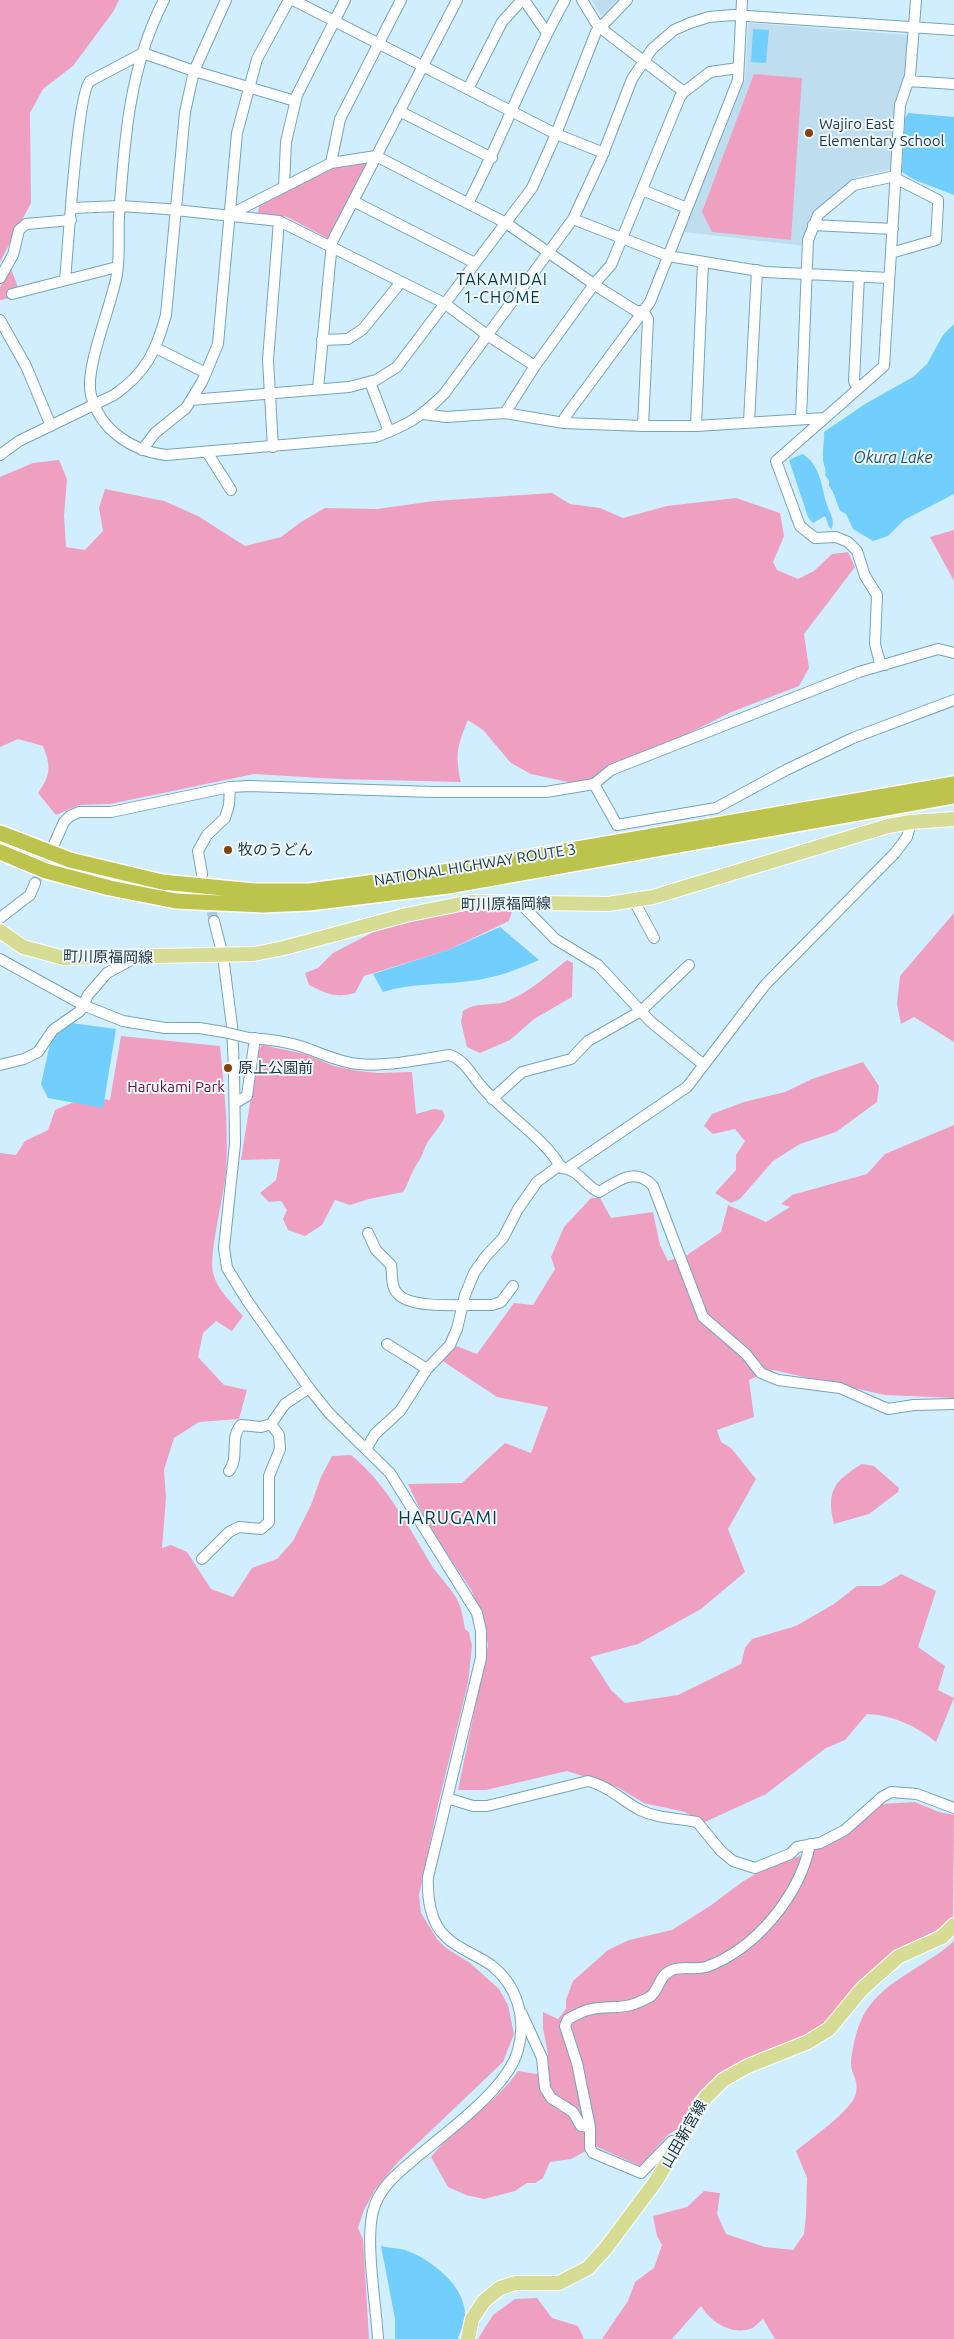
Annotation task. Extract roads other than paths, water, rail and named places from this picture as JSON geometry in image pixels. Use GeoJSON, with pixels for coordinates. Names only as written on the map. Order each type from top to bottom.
{"type":"FeatureCollection","features":[{"type":"Feature","properties":{"kind":"highway","name":"NATIONAL HIGHWAY ROUTE 3"},"geometry":{"type":"LineString","coordinates":[[0,833],[70,860],[162,882],[254,891],[310,891],[426,875],[954,784]]}},
{"type":"Feature","properties":{"kind":"highway","name":"NATIONAL HIGHWAY ROUTE 3"},"geometry":{"type":"LineString","coordinates":[[0,852],[46,871],[110,888],[176,901],[262,905],[309,903],[448,886],[954,796]]}},
{"type":"Feature","properties":{"kind":"main road","name":"町川原福岡線"},"geometry":{"type":"LineString","coordinates":[[0,931],[23,947],[50,955],[90,959],[223,956],[268,952],[470,902],[608,904],[634,901],[888,826],[911,822],[954,819]]}},
{"type":"Feature","properties":{"kind":"main road","name":"山田新宮線"},"geometry":{"type":"LineString","coordinates":[[468,2339],[472,2319],[484,2301],[500,2288],[516,2283],[559,2283],[588,2268],[656,2181],[706,2097],[723,2080],[748,2066],[808,2042],[829,2029],[862,1988],[898,1957],[942,1937],[954,1925]]}},
{"type":"Feature","properties":{"kind":"street"},"geometry":{"type":"LineString","coordinates":[[164,0],[143,53],[127,114],[120,206],[118,268],[113,294],[89,381],[94,405],[106,424],[123,441],[142,450],[166,455],[347,441],[376,437],[404,426],[424,414],[444,394],[573,220],[604,153],[632,80],[643,61],[652,48],[666,36],[690,23],[709,17],[741,16],[954,30]]}},
{"type":"Feature","properties":{"kind":"street"},"geometry":{"type":"LineString","coordinates":[[0,455],[19,440],[114,396],[140,374],[156,348],[166,315],[185,112],[194,71],[226,0]]}},
{"type":"Feature","properties":{"kind":"street"},"geometry":{"type":"LineString","coordinates":[[142,450],[155,433],[186,408],[206,373],[218,344],[235,148],[257,59],[289,0]]}},
{"type":"Feature","properties":{"kind":"street"},"geometry":{"type":"LineString","coordinates":[[293,0],[556,134],[604,153]]}},
{"type":"Feature","properties":{"kind":"street"},"geometry":{"type":"LineString","coordinates":[[284,187],[286,142],[295,101],[302,82],[345,0]]}},
{"type":"Feature","properties":{"kind":"street"},"geometry":{"type":"LineString","coordinates":[[331,163],[340,118],[401,0]]}},
{"type":"Feature","properties":{"kind":"street"},"geometry":{"type":"LineString","coordinates":[[318,389],[331,246],[457,0]]}},
{"type":"Feature","properties":{"kind":"street"},"geometry":{"type":"LineString","coordinates":[[468,89],[502,22],[523,0],[546,33]]}},
{"type":"Feature","properties":{"kind":"street"},"geometry":{"type":"LineString","coordinates":[[468,203],[492,158],[546,33],[565,0]]}},
{"type":"Feature","properties":{"kind":"street"},"geometry":{"type":"LineString","coordinates":[[582,0],[601,28],[684,92]]}},
{"type":"Feature","properties":{"kind":"street"},"geometry":{"type":"LineString","coordinates":[[191,400],[349,387],[370,382],[397,367],[532,188],[556,134],[596,32],[627,0]]}},
{"type":"Feature","properties":{"kind":"street"},"geometry":{"type":"LineString","coordinates":[[564,424],[565,417],[650,302],[738,80],[742,0]]}},
{"type":"Feature","properties":{"kind":"street"},"geometry":{"type":"LineString","coordinates":[[885,665],[880,663],[875,644],[877,595],[865,576],[857,551],[848,542],[836,537],[815,538],[800,526],[776,461],[884,366],[900,105],[908,81],[916,0]]}},
{"type":"Feature","properties":{"kind":"street"},"geometry":{"type":"LineString","coordinates":[[66,280],[79,116],[85,88],[90,81],[143,53],[194,71],[250,86],[295,101]]}},
{"type":"Feature","properties":{"kind":"street"},"geometry":{"type":"LineString","coordinates":[[505,413],[535,366],[595,283],[611,265],[684,92],[710,72],[738,68]]}},
{"type":"Feature","properties":{"kind":"street"},"geometry":{"type":"LineString","coordinates":[[908,81],[954,84]]}},
{"type":"Feature","properties":{"kind":"street"},"geometry":{"type":"LineString","coordinates":[[399,111],[492,158]]}},
{"type":"Feature","properties":{"kind":"street"},"geometry":{"type":"LineString","coordinates":[[230,215],[331,163],[376,156],[506,223],[636,311],[643,311]]}},
{"type":"Feature","properties":{"kind":"street"},"geometry":{"type":"LineString","coordinates":[[801,419],[808,240],[818,215],[854,185],[891,177],[938,200],[936,240],[891,253]]}},
{"type":"Feature","properties":{"kind":"street"},"geometry":{"type":"LineString","coordinates":[[642,190],[687,208]]}},
{"type":"Feature","properties":{"kind":"street"},"geometry":{"type":"LineString","coordinates":[[353,201],[475,263]]}},
{"type":"Feature","properties":{"kind":"street"},"geometry":{"type":"LineString","coordinates":[[72,208],[120,206],[279,221],[444,303],[487,335],[535,366]]}},
{"type":"Feature","properties":{"kind":"street"},"geometry":{"type":"LineString","coordinates":[[0,278],[14,255],[19,230],[26,224],[71,220]]}},
{"type":"Feature","properties":{"kind":"street"},"geometry":{"type":"LineString","coordinates":[[573,220],[668,256],[757,270],[890,278]]}},
{"type":"Feature","properties":{"kind":"street"},"geometry":{"type":"LineString","coordinates":[[273,447],[268,360],[279,221]]}},
{"type":"Feature","properties":{"kind":"street"},"geometry":{"type":"LineString","coordinates":[[813,226],[893,229]]}},
{"type":"Feature","properties":{"kind":"street"},"geometry":{"type":"LineString","coordinates":[[696,426],[703,262]]}},
{"type":"Feature","properties":{"kind":"street"},"geometry":{"type":"LineString","coordinates":[[12,294],[118,268]]}},
{"type":"Feature","properties":{"kind":"street"},"geometry":{"type":"LineString","coordinates":[[748,422],[757,270]]}},
{"type":"Feature","properties":{"kind":"street"},"geometry":{"type":"LineString","coordinates":[[858,389],[854,381],[859,276]]}},
{"type":"Feature","properties":{"kind":"street"},"geometry":{"type":"LineString","coordinates":[[322,340],[348,339],[363,329],[402,282]]}},
{"type":"Feature","properties":{"kind":"street"},"geometry":{"type":"LineString","coordinates":[[643,311],[648,319],[643,426]]}},
{"type":"Feature","properties":{"kind":"street"},"geometry":{"type":"LineString","coordinates":[[0,320],[26,366],[50,426]]}},
{"type":"Feature","properties":{"kind":"street"},"geometry":{"type":"LineString","coordinates":[[156,348],[206,373]]}},
{"type":"Feature","properties":{"kind":"street"},"geometry":{"type":"LineString","coordinates":[[370,382],[389,432]]}},
{"type":"Feature","properties":{"kind":"street"},"geometry":{"type":"LineString","coordinates":[[424,414],[446,417],[505,413],[564,424],[643,426],[696,426],[825,418]]}},
{"type":"Feature","properties":{"kind":"street"},"geometry":{"type":"LineString","coordinates":[[207,452],[231,490]]}},
{"type":"Feature","properties":{"kind":"street"},"geometry":{"type":"LineString","coordinates":[[54,844],[64,822],[70,816],[79,812],[111,812],[230,787],[433,792],[546,792],[594,784],[611,770],[833,682],[938,649],[954,653]]}},
{"type":"Feature","properties":{"kind":"street"},"geometry":{"type":"LineString","coordinates":[[594,784],[617,825],[716,808],[786,770],[854,738],[954,700]]}},
{"type":"Feature","properties":{"kind":"street"},"geometry":{"type":"LineString","coordinates":[[202,874],[198,852],[207,836],[225,818],[229,805],[230,787]]}},
{"type":"Feature","properties":{"kind":"street"},"geometry":{"type":"LineString","coordinates":[[366,1449],[375,1434],[400,1411],[427,1369],[450,1345],[457,1329],[474,1273],[486,1256],[503,1238],[518,1209],[537,1182],[688,1087],[765,985],[895,853],[907,837],[911,822]]}},
{"type":"Feature","properties":{"kind":"street"},"geometry":{"type":"LineString","coordinates":[[0,918],[30,895],[35,882]]}},
{"type":"Feature","properties":{"kind":"street"},"geometry":{"type":"LineString","coordinates":[[634,901],[654,938]]}},
{"type":"Feature","properties":{"kind":"street"},"geometry":{"type":"LineString","coordinates":[[519,902],[555,939],[598,965],[651,1022],[704,1065]]}},
{"type":"Feature","properties":{"kind":"street"},"geometry":{"type":"LineString","coordinates":[[214,921],[223,956],[232,1026],[235,1103],[235,1144],[224,1248],[227,1268],[248,1302],[309,1388],[329,1413],[390,1473],[477,1613],[481,1631],[481,1658],[428,1877],[428,1896],[434,1918],[445,1936],[491,1966],[506,1980],[517,1996],[520,2011],[542,2058],[545,2088],[551,2098],[573,2112],[581,2126],[590,2127]]}},
{"type":"Feature","properties":{"kind":"street"},"geometry":{"type":"LineString","coordinates":[[0,1065],[24,1059],[38,1052],[53,1030],[80,1011],[88,995],[107,973],[137,958]]}},
{"type":"Feature","properties":{"kind":"street"},"geometry":{"type":"LineString","coordinates":[[0,959],[83,1005],[123,1021],[165,1028],[199,1028],[252,1038],[272,1039],[302,1047],[330,1058],[356,1064],[379,1065],[450,1055],[461,1059],[492,1099],[554,1154],[564,1166],[580,1176],[592,1189],[599,1192],[627,1176],[636,1175],[646,1179],[653,1186],[703,1317],[746,1354],[762,1372],[778,1380],[840,1388],[888,1409],[914,1405],[954,1404]]}},
{"type":"Feature","properties":{"kind":"street"},"geometry":{"type":"LineString","coordinates":[[492,1099],[522,1072],[571,1059],[588,1041],[641,1010],[689,965]]}},
{"type":"Feature","properties":{"kind":"street"},"geometry":{"type":"LineString","coordinates":[[235,1103],[247,1096],[252,1038]]}},
{"type":"Feature","properties":{"kind":"street"},"geometry":{"type":"LineString","coordinates":[[368,1234],[376,1250],[391,1264],[392,1284],[397,1294],[408,1301],[426,1305],[492,1305],[501,1302],[513,1286]]}},
{"type":"Feature","properties":{"kind":"street"},"geometry":{"type":"LineString","coordinates":[[387,1344],[427,1369]]}},
{"type":"Feature","properties":{"kind":"street"},"geometry":{"type":"LineString","coordinates":[[229,1472],[234,1466],[235,1437],[241,1425],[261,1426],[271,1424],[285,1404],[309,1388]]}},
{"type":"Feature","properties":{"kind":"street"},"geometry":{"type":"LineString","coordinates":[[202,1559],[229,1532],[239,1527],[261,1529],[268,1522],[269,1476],[280,1449],[279,1436],[271,1424]]}},
{"type":"Feature","properties":{"kind":"street"},"geometry":{"type":"LineString","coordinates":[[447,1798],[472,1806],[487,1806],[588,1781],[608,1787],[639,1810],[654,1816],[697,1822],[733,1861],[755,1868],[790,1854],[798,1847],[820,1843],[845,1830],[882,1797],[891,1792],[917,1794],[954,1808]]}},
{"type":"Feature","properties":{"kind":"street"},"geometry":{"type":"LineString","coordinates":[[679,2143],[672,2141],[641,2173],[593,2153],[590,2148],[590,2127],[577,2063],[565,2026],[568,2018],[592,2008],[632,2005],[652,1995],[663,1975],[673,1970],[704,1968],[723,1960],[743,1946],[771,1920],[793,1893],[808,1859],[810,1844]]}},
{"type":"Feature","properties":{"kind":"street"},"geometry":{"type":"LineString","coordinates":[[378,2339],[370,2234],[376,2205],[388,2183],[462,2120],[508,2073],[518,2050],[520,2011]]}},
{"type":"Feature","properties":{"kind":"water"},"geometry":{"type":"Polygon","coordinates":[[[753,29],[769,30],[766,63],[751,62],[753,29]]]}},
{"type":"Feature","properties":{"kind":"water"},"geometry":{"type":"Polygon","coordinates":[[[908,113],[954,117],[954,195],[915,180],[902,172],[905,119],[908,113]]]}},
{"type":"Feature","properties":{"kind":"water","name":"Okura Lake"},"geometry":{"type":"Polygon","coordinates":[[[954,324],[954,494],[904,520],[888,536],[873,541],[853,529],[846,514],[840,511],[825,475],[826,471],[823,460],[824,432],[865,404],[913,377],[927,364],[943,335],[954,324]]]}},
{"type":"Feature","properties":{"kind":"water"},"geometry":{"type":"Polygon","coordinates":[[[802,454],[808,458],[819,475],[832,518],[832,529],[829,527],[825,516],[813,523],[808,517],[789,460],[802,454]]]}},
{"type":"Feature","properties":{"kind":"water"},"geometry":{"type":"Polygon","coordinates":[[[500,927],[539,960],[489,978],[404,987],[383,992],[373,974],[448,950],[500,927]]]}},
{"type":"Feature","properties":{"kind":"water"},"geometry":{"type":"Polygon","coordinates":[[[71,1023],[116,1029],[103,1108],[48,1098],[41,1084],[52,1035],[71,1023]]]}},
{"type":"Feature","properties":{"kind":"water"},"geometry":{"type":"Polygon","coordinates":[[[381,2246],[402,2249],[415,2254],[436,2267],[453,2284],[460,2294],[465,2316],[458,2339],[395,2339],[395,2319],[381,2246]]]}},
{"type":"Feature","properties":{"kind":"tunnel"},"geometry":{"type":"LineString","coordinates":[[35,883],[53,848]]}},
{"type":"Feature","properties":{"kind":"tunnel"},"geometry":{"type":"LineString","coordinates":[[208,897],[214,921]]}},
{"type":"Feature","properties":{"kind":"place","name":"Wajiro East Elementary School"},"geometry":{"type":"Point","coordinates":[809,133]}},
{"type":"Feature","properties":{"kind":"place","name":"牧のうどん"},"geometry":{"type":"Point","coordinates":[228,850]}},
{"type":"Feature","properties":{"kind":"place","name":"原上公園前"},"geometry":{"type":"Point","coordinates":[228,1068]}},
{"type":"Feature","properties":{"kind":"district","name":"TAKAMIDAI 1-CHOME"},"geometry":{"type":"Point","coordinates":[502,289]}},
{"type":"Feature","properties":{"kind":"district","name":"HARUGAMI"},"geometry":{"type":"Point","coordinates":[448,1518]}},
{"type":"Feature","properties":{"kind":"park label","name":"Harukami Park"},"geometry":{"type":"Point","coordinates":[176,1087]}}]}
